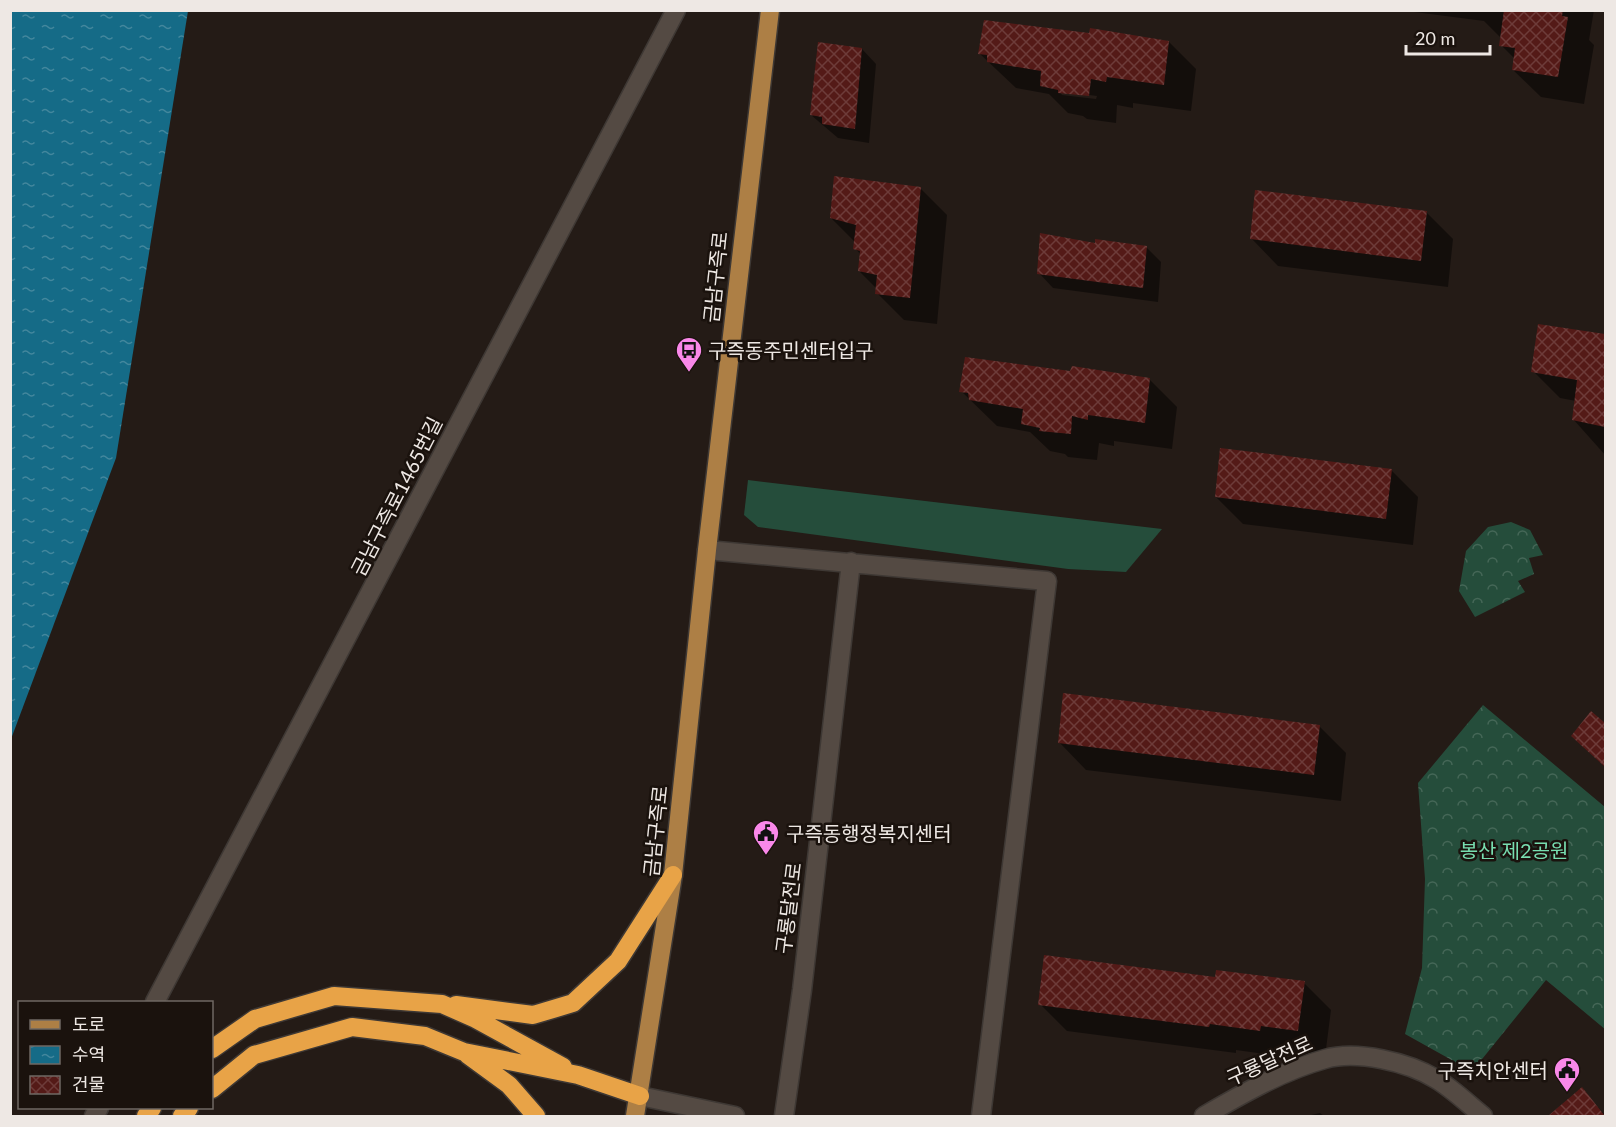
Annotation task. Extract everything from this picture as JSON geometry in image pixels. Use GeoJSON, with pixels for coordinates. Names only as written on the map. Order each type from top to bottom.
{"type":"FeatureCollection","features":[{"type":"Feature","properties":{"kind":"highway"},"geometry":{"type":"LineString","coordinates":[[213,1048],[255,1018],[334,996],[442,1004],[533,1015],[573,1003],[618,961],[673,875]]}},
{"type":"Feature","properties":{"kind":"highway"},"geometry":{"type":"LineString","coordinates":[[442,1004],[476,1019],[578,1075]]}},
{"type":"Feature","properties":{"kind":"highway"},"geometry":{"type":"LineString","coordinates":[[213,1088],[255,1056],[352,1027],[425,1036],[464,1053],[509,1085],[536,1116]]}},
{"type":"Feature","properties":{"kind":"highway"},"geometry":{"type":"LineString","coordinates":[[464,1053],[578,1075],[640,1096]]}},
{"type":"Feature","properties":{"kind":"main road","name":"금남구즉로"},"geometry":{"type":"LineString","coordinates":[[636,1116],[673,875],[707,550],[770,10]]}},
{"type":"Feature","properties":{"kind":"street","name":"금남구즉로1465번길"},"geometry":{"type":"LineString","coordinates":[[156,1001],[676,10]]}},
{"type":"Feature","properties":{"kind":"street"},"geometry":{"type":"LineString","coordinates":[[707,550],[1047,581],[981,1116]]}},
{"type":"Feature","properties":{"kind":"street","name":"구룡달전로"},"geometry":{"type":"LineString","coordinates":[[784,1116],[802,990],[851,562]]}},
{"type":"Feature","properties":{"kind":"street","name":"구룡달전로"},"geometry":{"type":"LineString","coordinates":[[1204,1116],[1248,1090],[1326,1058],[1372,1057],[1405,1065],[1436,1079],[1483,1116]]}},
{"type":"Feature","properties":{"kind":"street"},"geometry":{"type":"LineString","coordinates":[[640,1096],[735,1116]]}},
{"type":"Feature","properties":{"kind":"green space"},"geometry":{"type":"Polygon","coordinates":[[[748,480],[1162,529],[1126,572],[1068,569],[758,527],[744,515],[748,480]]]}},
{"type":"Feature","properties":{"kind":"green space"},"geometry":{"type":"Polygon","coordinates":[[[1511,522],[1530,530],[1543,555],[1529,558],[1534,574],[1518,581],[1525,592],[1475,617],[1459,591],[1466,551],[1488,527],[1511,522]]]}},
{"type":"Feature","properties":{"kind":"green space","name":"봉산 제2공원"},"geometry":{"type":"Polygon","coordinates":[[[1483,705],[1605,807],[1606,1030],[1546,980],[1470,1074],[1457,1063],[1405,1034],[1422,968],[1425,879],[1418,783],[1483,705]]]}},
{"type":"Feature","properties":{"kind":"water"},"geometry":{"type":"Polygon","coordinates":[[[11,10],[188,11],[116,458],[11,739],[11,10]]]}},
{"type":"Feature","properties":{"kind":"building"},"geometry":{"type":"Polygon","coordinates":[[[1504,10],[1563,10],[1562,16],[1568,17],[1558,77],[1512,70],[1515,48],[1499,46],[1504,10]]]}},
{"type":"Feature","properties":{"kind":"building"},"geometry":{"type":"Polygon","coordinates":[[[984,20],[1089,33],[1090,28],[1169,41],[1164,85],[1107,77],[1106,82],[1091,79],[1089,96],[1058,93],[1058,90],[1040,86],[1041,71],[987,62],[987,55],[978,54],[984,20]]]}},
{"type":"Feature","properties":{"kind":"building"},"geometry":{"type":"Polygon","coordinates":[[[818,42],[862,48],[855,129],[822,124],[822,117],[810,115],[818,42]]]}},
{"type":"Feature","properties":{"kind":"building"},"geometry":{"type":"Polygon","coordinates":[[[834,176],[921,187],[910,298],[875,294],[877,275],[858,271],[860,251],[853,249],[856,225],[830,218],[834,176]]]}},
{"type":"Feature","properties":{"kind":"building"},"geometry":{"type":"Polygon","coordinates":[[[1255,190],[1427,211],[1421,261],[1250,239],[1255,190]]]}},
{"type":"Feature","properties":{"kind":"building"},"geometry":{"type":"Polygon","coordinates":[[[1040,233],[1095,243],[1095,239],[1147,246],[1143,288],[1037,274],[1040,233]]]}},
{"type":"Feature","properties":{"kind":"building"},"geometry":{"type":"Polygon","coordinates":[[[1538,324],[1605,334],[1605,427],[1572,420],[1577,380],[1531,372],[1538,324]]]}},
{"type":"Feature","properties":{"kind":"building"},"geometry":{"type":"Polygon","coordinates":[[[965,357],[1070,371],[1072,366],[1150,378],[1145,423],[1088,415],[1088,420],[1072,416],[1071,434],[1039,431],[1040,428],[1021,424],[1023,409],[969,400],[968,393],[959,392],[965,357]]]}},
{"type":"Feature","properties":{"kind":"building"},"geometry":{"type":"Polygon","coordinates":[[[1220,448],[1392,469],[1386,519],[1215,497],[1220,448]]]}},
{"type":"Feature","properties":{"kind":"building"},"geometry":{"type":"Polygon","coordinates":[[[1063,693],[1320,725],[1314,775],[1058,743],[1063,693]]]}},
{"type":"Feature","properties":{"kind":"building"},"geometry":{"type":"Polygon","coordinates":[[[1591,711],[1605,723],[1605,767],[1571,736],[1591,711]]]}},
{"type":"Feature","properties":{"kind":"building"},"geometry":{"type":"Polygon","coordinates":[[[1044,955],[1215,977],[1216,970],[1305,981],[1298,1031],[1261,1026],[1260,1031],[1210,1024],[1209,1027],[1038,1005],[1044,955]]]}},
{"type":"Feature","properties":{"kind":"building"},"geometry":{"type":"Polygon","coordinates":[[[1582,1087],[1605,1116],[1548,1116],[1582,1087]]]}},
{"type":"Feature","properties":{"kind":"place","name":"구즉동주민센터입구"},"geometry":{"type":"Point","coordinates":[689,373]}},
{"type":"Feature","properties":{"kind":"place","name":"구즉동행정복지센터"},"geometry":{"type":"Point","coordinates":[766,856]}},
{"type":"Feature","properties":{"kind":"place","name":"구즉치안센터"},"geometry":{"type":"Point","coordinates":[1567,1093]}}]}
